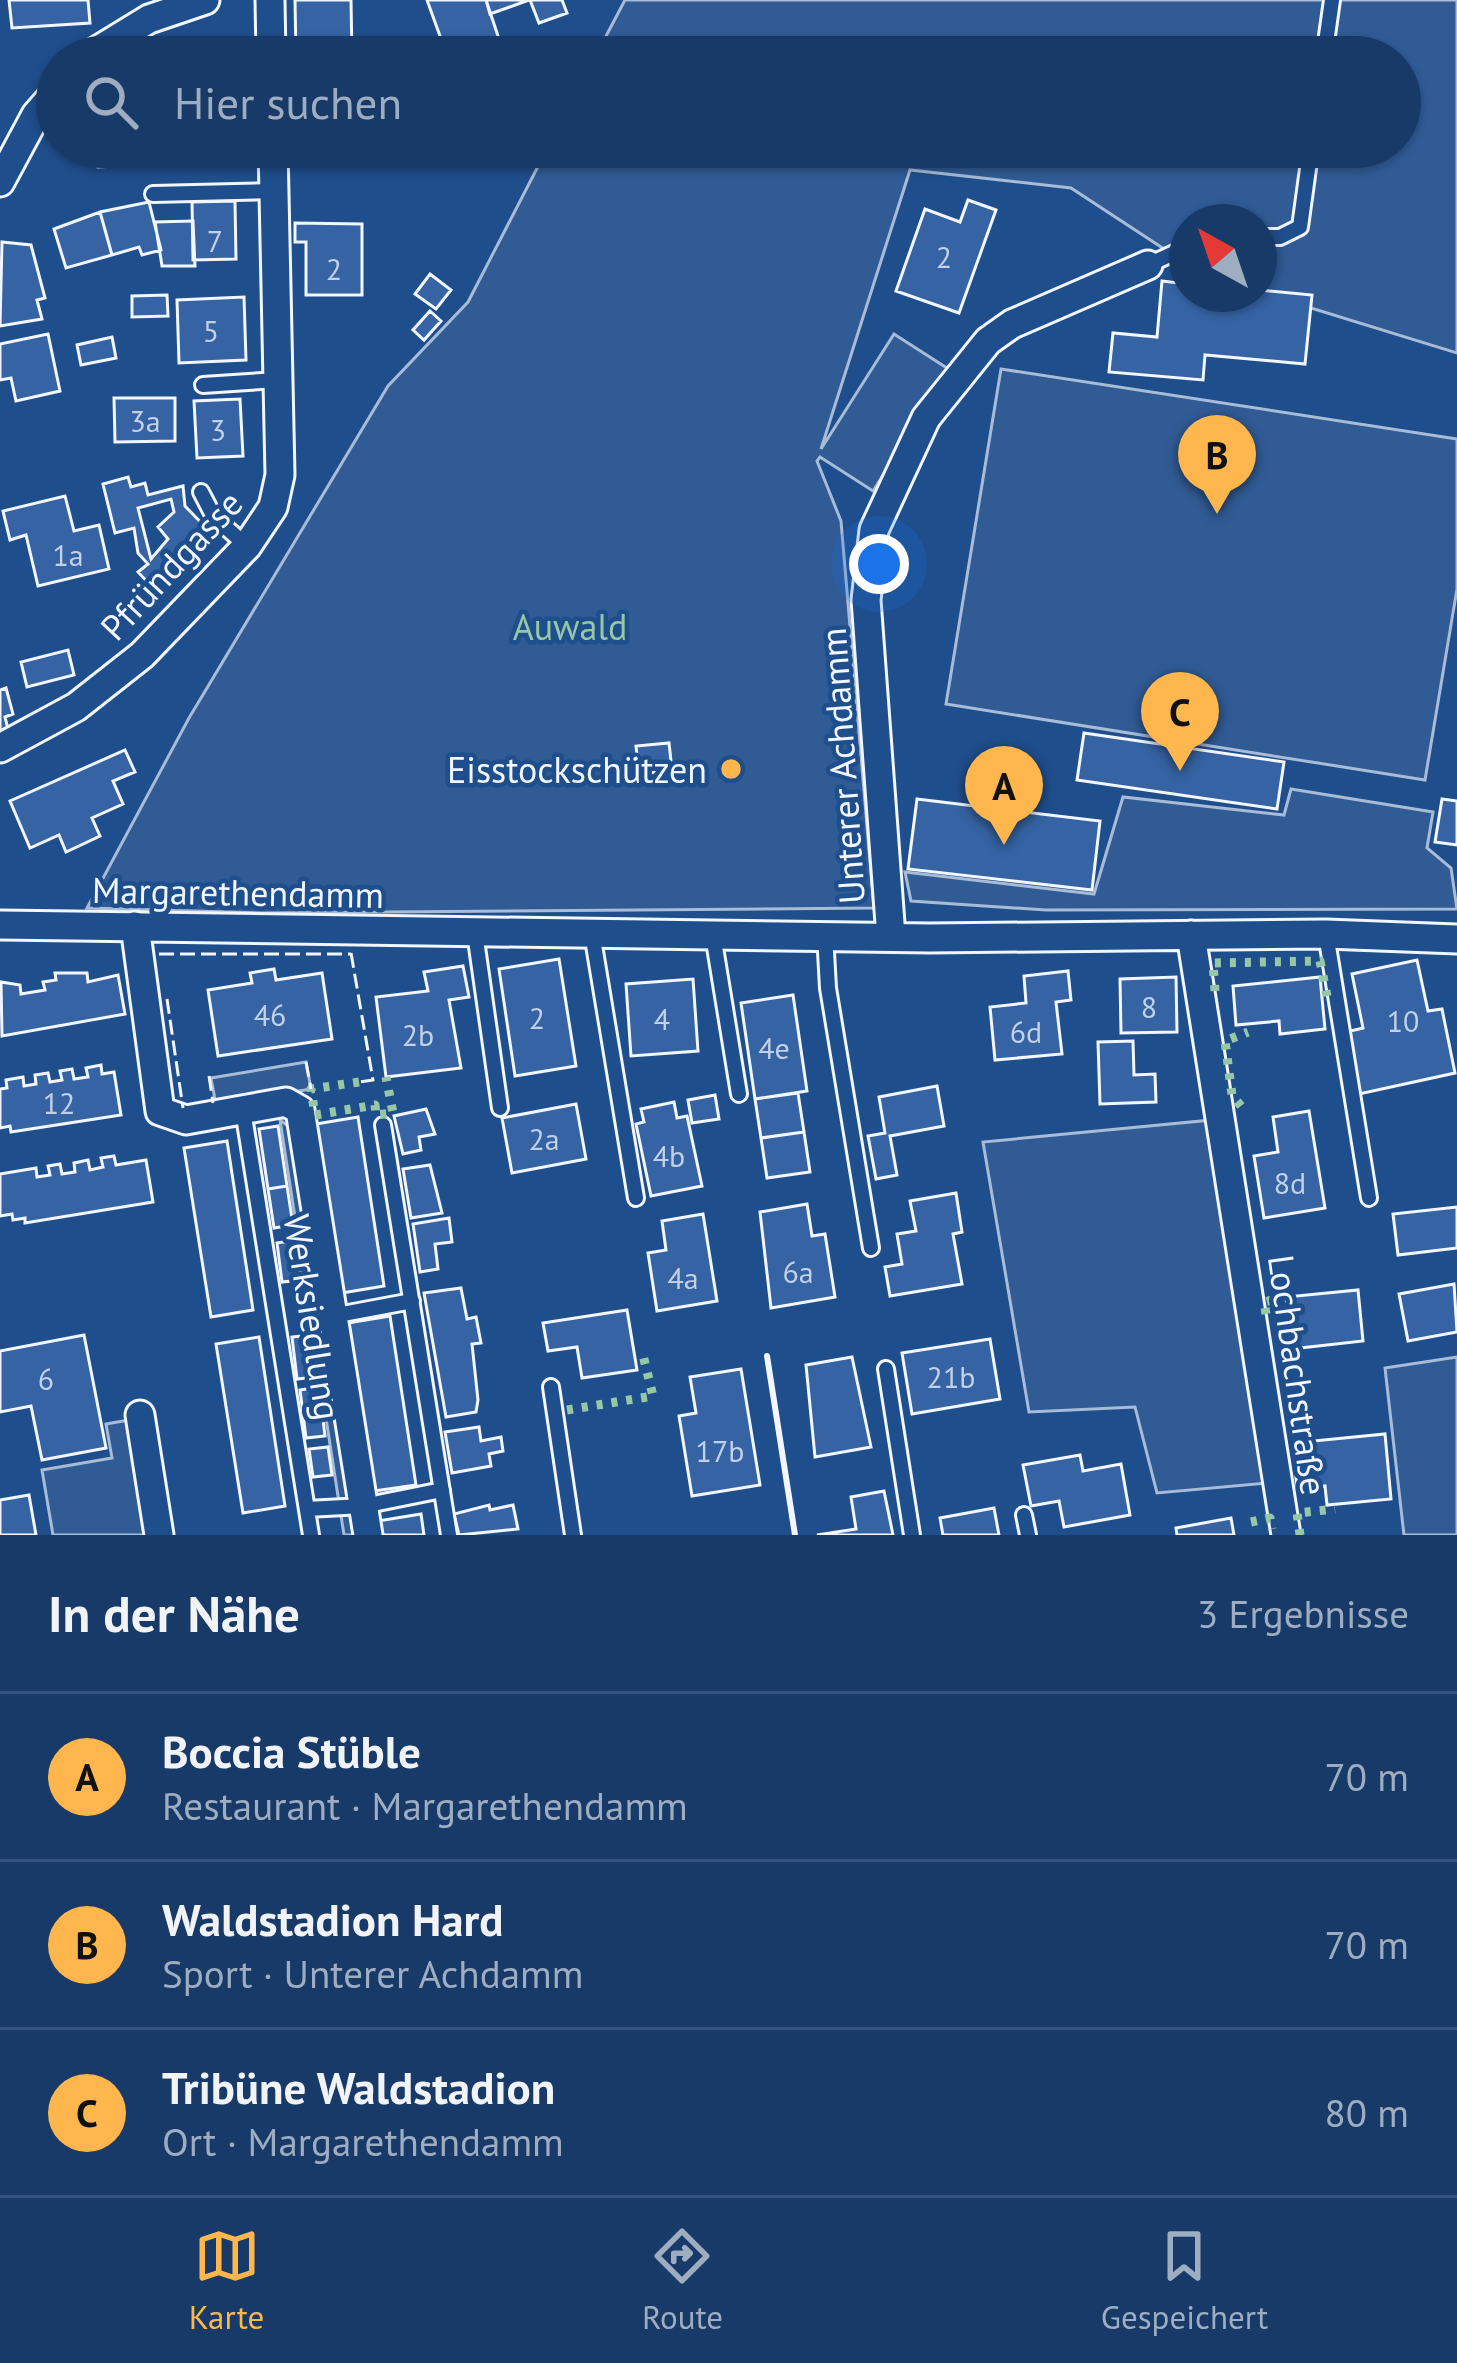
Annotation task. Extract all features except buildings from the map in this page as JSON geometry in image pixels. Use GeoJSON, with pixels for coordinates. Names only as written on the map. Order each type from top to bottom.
{"type":"FeatureCollection","features":[{"type":"Feature","properties":{"kind":"street"},"geometry":{"type":"LineString","coordinates":[[122,36],[149,20],[205,0]]}},
{"type":"Feature","properties":{"kind":"street"},"geometry":{"type":"LineString","coordinates":[[270,0],[271,36]]}},
{"type":"Feature","properties":{"kind":"street"},"geometry":{"type":"LineString","coordinates":[[0,182],[36,115]]}},
{"type":"Feature","properties":{"kind":"street","name":"Pfründgasse"},"geometry":{"type":"LineString","coordinates":[[0,748],[76,707],[142,656],[247,546],[273,507],[280,475],[273,168]]}},
{"type":"Feature","properties":{"kind":"street","name":"Unterer Achdamm"},"geometry":{"type":"LineString","coordinates":[[891,937],[866,600],[874,530],[926,418],[988,341],[1012,324],[1148,265]]}},
{"type":"Feature","properties":{"kind":"street","name":"Margarethendamm"},"geometry":{"type":"LineString","coordinates":[[0,925],[891,937],[1327,934],[1457,939]]}},
{"type":"Feature","properties":{"kind":"street","name":"Werksiedlung"},"geometry":{"type":"LineString","coordinates":[[135,926],[160,1111],[186,1120],[286,1102],[299,1110],[368,1535]]}},
{"type":"Feature","properties":{"kind":"street","name":"Lochbachstraße"},"geometry":{"type":"LineString","coordinates":[[1191,935],[1286,1535]]}},
{"type":"Feature","properties":{"kind":"street"},"geometry":{"type":"LineString","coordinates":[[140,1414],[147,1493],[159,1535]]}},
{"type":"Feature","properties":{"kind":"lane"},"geometry":{"type":"LineString","coordinates":[[1327,36],[1332,0]]}},
{"type":"Feature","properties":{"kind":"lane"},"geometry":{"type":"LineString","coordinates":[[1277,237],[1300,226],[1308,168]]}},
{"type":"Feature","properties":{"kind":"lane"},"geometry":{"type":"LineString","coordinates":[[153,194],[274,191]]}},
{"type":"Feature","properties":{"kind":"lane","name":"Unterer Achdamm"},"geometry":{"type":"LineString","coordinates":[[1148,265],[1169,256]]}},
{"type":"Feature","properties":{"kind":"lane"},"geometry":{"type":"LineString","coordinates":[[203,385],[278,380]]}},
{"type":"Feature","properties":{"kind":"lane"},"geometry":{"type":"LineString","coordinates":[[201,492],[214,517],[247,546]]}},
{"type":"Feature","properties":{"kind":"lane"},"geometry":{"type":"LineString","coordinates":[[475,933],[500,1108]]}},
{"type":"Feature","properties":{"kind":"lane"},"geometry":{"type":"LineString","coordinates":[[592,933],[636,1198]]}},
{"type":"Feature","properties":{"kind":"lane"},"geometry":{"type":"LineString","coordinates":[[825,934],[828,988],[871,1248]]}},
{"type":"Feature","properties":{"kind":"lane"},"geometry":{"type":"LineString","coordinates":[[1327,934],[1369,1198]]}},
{"type":"Feature","properties":{"kind":"lane"},"geometry":{"type":"LineString","coordinates":[[712,935],[739,1094]]}},
{"type":"Feature","properties":{"kind":"lane","name":"Werksiedlung"},"geometry":{"type":"LineString","coordinates":[[243,1110],[311,1535]]}},
{"type":"Feature","properties":{"kind":"lane"},"geometry":{"type":"LineString","coordinates":[[383,1125],[449,1535]]}},
{"type":"Feature","properties":{"kind":"lane","name":"Werksiedlung"},"geometry":{"type":"LineString","coordinates":[[332,1316],[412,1301]]}},
{"type":"Feature","properties":{"kind":"lane"},"geometry":{"type":"LineString","coordinates":[[886,1369],[912,1535]]}},
{"type":"Feature","properties":{"kind":"lane"},"geometry":{"type":"LineString","coordinates":[[551,1387],[573,1535]]}},
{"type":"Feature","properties":{"kind":"lane"},"geometry":{"type":"LineString","coordinates":[[307,1509],[363,1506],[442,1490]]}},
{"type":"Feature","properties":{"kind":"lane"},"geometry":{"type":"LineString","coordinates":[[1024,1515],[1028,1535]]}},
{"type":"Feature","properties":{"kind":"shaded area","name":"Auwald"},"geometry":{"type":"Polygon","coordinates":[[[625,0],[1457,0],[1457,353],[1277,298],[1277,204],[1169,204],[1169,252],[1071,188],[910,170],[821,449],[894,334],[950,370],[873,491],[820,457],[817,461],[841,521],[874,908],[261,913],[87,908],[189,718],[388,386],[468,302],[537,168],[1421,168],[1421,36],[606,36],[625,0]]]}},
{"type":"Feature","properties":{"kind":"shaded area"},"geometry":{"type":"Polygon","coordinates":[[[1001,369],[1457,439],[1457,589],[1425,780],[946,704],[1001,369]]]}},
{"type":"Feature","properties":{"kind":"shaded area"},"geometry":{"type":"Polygon","coordinates":[[[1291,789],[1433,812],[1427,848],[1451,868],[1457,909],[1046,910],[911,901],[905,872],[1094,894],[1123,797],[1284,815],[1291,789]]]}},
{"type":"Feature","properties":{"kind":"shaded area"},"geometry":{"type":"Polygon","coordinates":[[[306,1062],[311,1089],[216,1105],[211,1078],[306,1062]]]}},
{"type":"Feature","properties":{"kind":"shaded area"},"geometry":{"type":"Polygon","coordinates":[[[280,1120],[296,1132],[359,1535],[344,1535],[280,1120]]]}},
{"type":"Feature","properties":{"kind":"shaded area"},"geometry":{"type":"Polygon","coordinates":[[[1212,1120],[1268,1483],[1157,1493],[1135,1407],[1029,1412],[983,1142],[1212,1120]]]}},
{"type":"Feature","properties":{"kind":"shaded area"},"geometry":{"type":"Polygon","coordinates":[[[1457,1357],[1457,1535],[1404,1535],[1385,1368],[1457,1357]]]}},
{"type":"Feature","properties":{"kind":"shaded area"},"geometry":{"type":"Polygon","coordinates":[[[129,1420],[149,1535],[53,1535],[42,1470],[112,1458],[106,1424],[129,1420]]]}},
{"type":"Feature","properties":{"kind":"hedge"},"geometry":{"type":"LineString","coordinates":[[1215,991],[1213,963],[1320,961],[1328,1001]]}},
{"type":"Feature","properties":{"kind":"hedge"},"geometry":{"type":"LineString","coordinates":[[1241,1106],[1232,1095],[1225,1041],[1248,1032]]}},
{"type":"Feature","properties":{"kind":"hedge"},"geometry":{"type":"LineString","coordinates":[[359,1082],[311,1089],[315,1115],[375,1105],[376,1115],[393,1113],[386,1077]]}},
{"type":"Feature","properties":{"kind":"hedge"},"geometry":{"type":"LineString","coordinates":[[1266,1314],[1264,1302],[1280,1298]]}},
{"type":"Feature","properties":{"kind":"hedge"},"geometry":{"type":"LineString","coordinates":[[567,1410],[653,1396],[643,1355]]}},
{"type":"Feature","properties":{"kind":"hedge"},"geometry":{"type":"LineString","coordinates":[[1300,1535],[1297,1513],[1335,1509]]}},
{"type":"Feature","properties":{"kind":"hedge"},"geometry":{"type":"LineString","coordinates":[[1251,1522],[1270,1518],[1272,1529]]}},
{"type":"Feature","properties":{"kind":"fence"},"geometry":{"type":"LineString","coordinates":[[351,953],[373,1080],[359,1082]]}},
{"type":"Feature","properties":{"kind":"fence"},"geometry":{"type":"LineString","coordinates":[[159,954],[351,954]]}},
{"type":"Feature","properties":{"kind":"fence"},"geometry":{"type":"LineString","coordinates":[[167,999],[183,1108]]}},
{"type":"Feature","properties":{"kind":"fence"},"geometry":{"type":"LineString","coordinates":[[306,1062],[311,1089]]}},
{"type":"Feature","properties":{"kind":"fence"},"geometry":{"type":"LineString","coordinates":[[209,1076],[213,1103]]}},
{"type":"Feature","properties":{"kind":"wall"},"geometry":{"type":"LineString","coordinates":[[767,1356],[795,1535]]}},
{"type":"Feature","properties":{"kind":"place","name":"Waldstadion Hard"},"geometry":{"type":"Point","coordinates":[1217,514]}},
{"type":"Feature","properties":{"kind":"place","name":"Eisstockschützen"},"geometry":{"type":"Point","coordinates":[731,769]}},
{"type":"Feature","properties":{"kind":"place","name":"Tribüne Waldstadion"},"geometry":{"type":"Point","coordinates":[1180,771]}},
{"type":"Feature","properties":{"kind":"place","name":"Boccia Stüble"},"geometry":{"type":"Point","coordinates":[1004,845]}}]}
